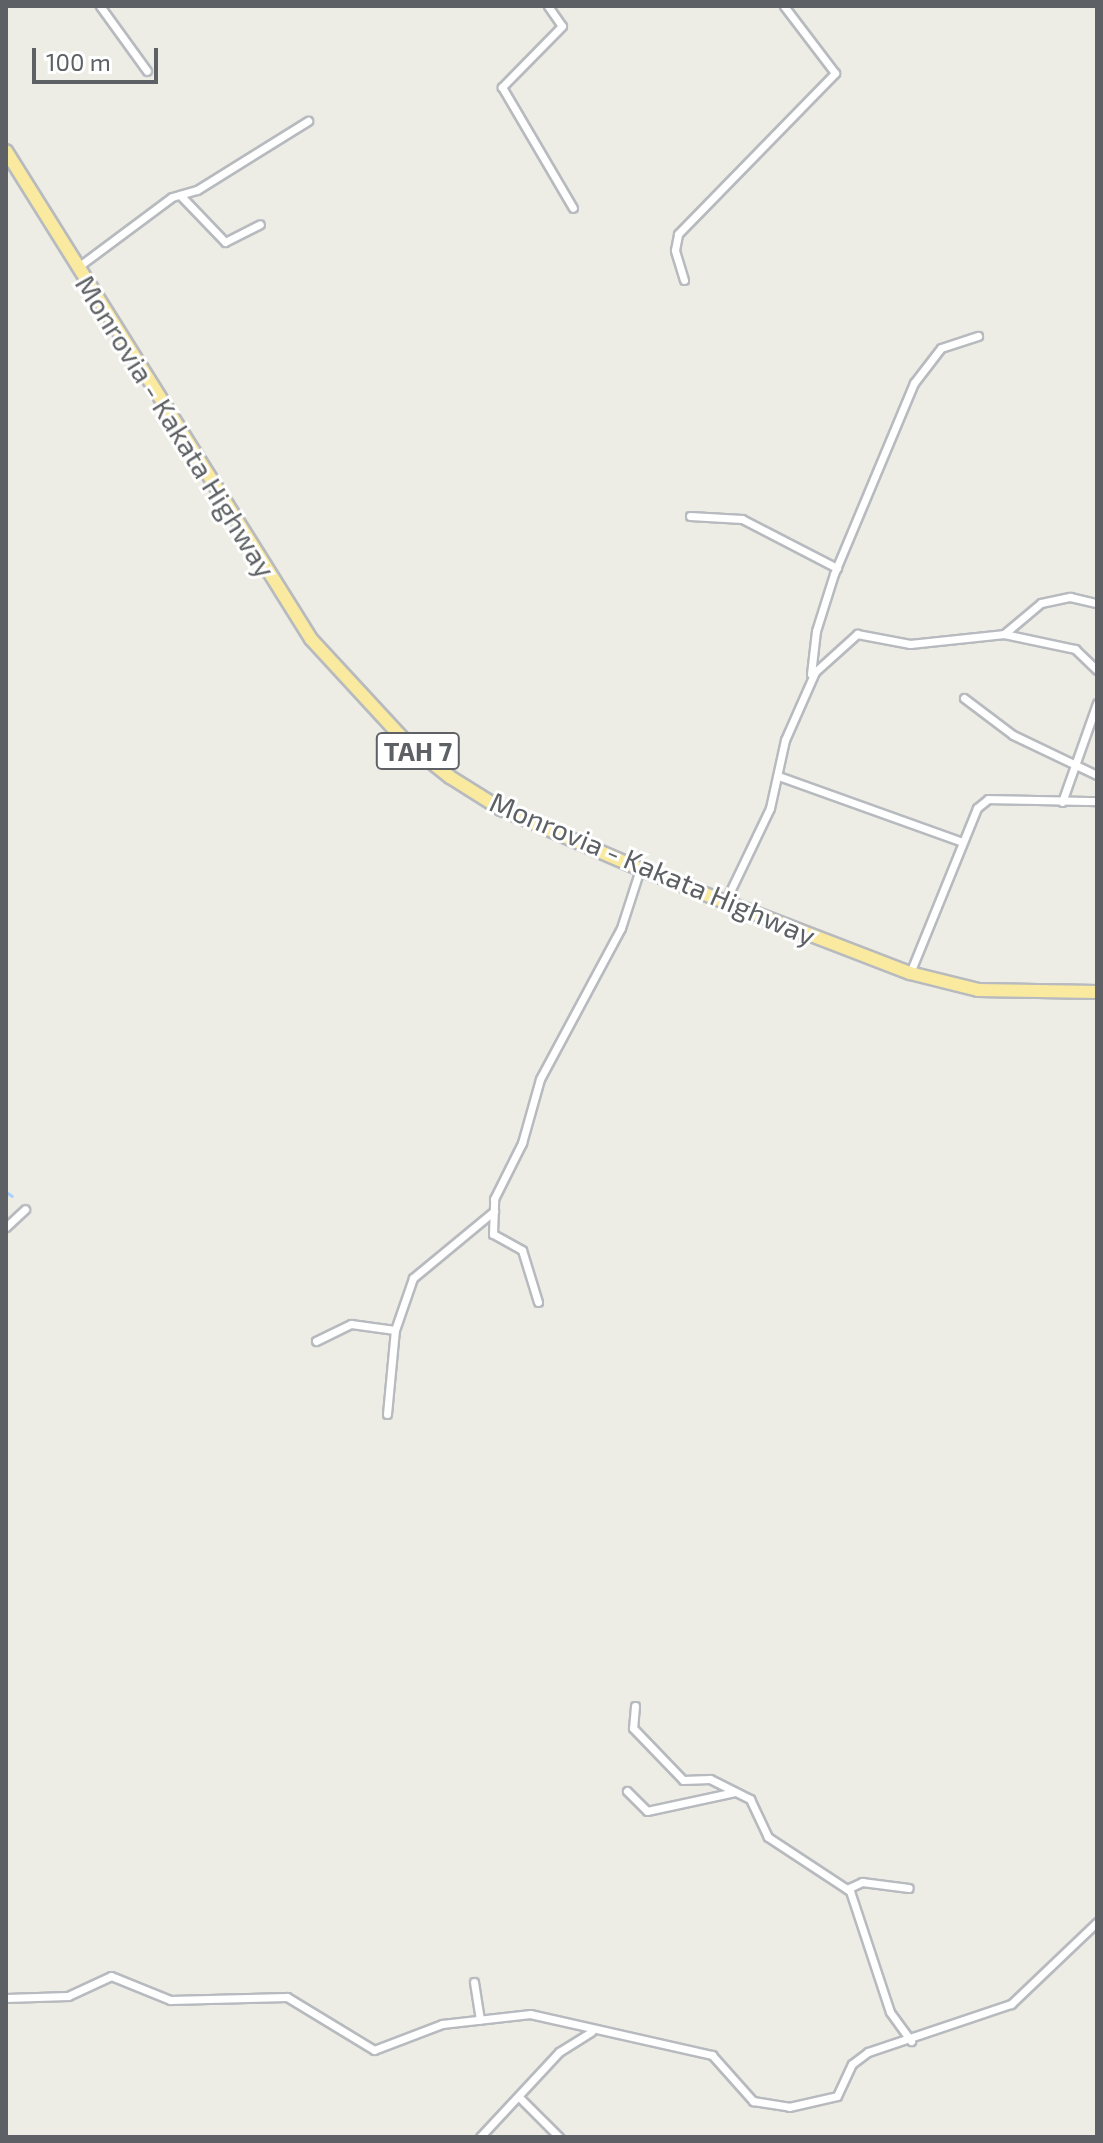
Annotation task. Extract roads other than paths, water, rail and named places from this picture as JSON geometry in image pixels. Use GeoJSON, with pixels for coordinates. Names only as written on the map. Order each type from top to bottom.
{"type":"FeatureCollection","features":[{"type":"Feature","properties":{"kind":"highway","name":"Monrovia - Kakata Highway"},"geometry":{"type":"LineString","coordinates":[[6,151],[267,573],[337,672],[450,777],[501,809],[640,869],[910,973],[978,990],[1097,992]]}},
{"type":"Feature","properties":{"kind":"street"},"geometry":{"type":"LineString","coordinates":[[100,6],[147,71]]}},
{"type":"Feature","properties":{"kind":"street"},"geometry":{"type":"LineString","coordinates":[[548,6],[562,26],[502,87],[573,208]]}},
{"type":"Feature","properties":{"kind":"street"},"geometry":{"type":"LineString","coordinates":[[684,280],[675,250],[678,234],[835,73],[784,6]]}},
{"type":"Feature","properties":{"kind":"street"},"geometry":{"type":"LineString","coordinates":[[78,267],[180,195],[308,121]]}},
{"type":"Feature","properties":{"kind":"street"},"geometry":{"type":"LineString","coordinates":[[180,195],[225,242],[260,224]]}},
{"type":"Feature","properties":{"kind":"street"},"geometry":{"type":"LineString","coordinates":[[811,674],[816,631],[837,568],[914,383],[941,348],[978,336]]}},
{"type":"Feature","properties":{"kind":"street"},"geometry":{"type":"LineString","coordinates":[[690,516],[742,519],[837,568]]}},
{"type":"Feature","properties":{"kind":"street"},"geometry":{"type":"LineString","coordinates":[[1004,634],[1041,603],[1070,597],[1097,603]]}},
{"type":"Feature","properties":{"kind":"street"},"geometry":{"type":"LineString","coordinates":[[725,902],[781,777],[785,740],[815,672],[857,634],[910,644],[1004,634],[1075,649],[1097,670]]}},
{"type":"Feature","properties":{"kind":"street"},"geometry":{"type":"LineString","coordinates":[[964,698],[1013,735],[1070,766],[1097,775]]}},
{"type":"Feature","properties":{"kind":"street"},"geometry":{"type":"LineString","coordinates":[[1062,802],[1070,766],[1097,703]]}},
{"type":"Feature","properties":{"kind":"street"},"geometry":{"type":"LineString","coordinates":[[781,777],[960,841]]}},
{"type":"Feature","properties":{"kind":"street"},"geometry":{"type":"LineString","coordinates":[[910,973],[960,841],[977,808],[988,799],[1097,801]]}},
{"type":"Feature","properties":{"kind":"street"},"geometry":{"type":"LineString","coordinates":[[538,1302],[522,1250],[493,1234],[494,1211],[540,1079],[621,928],[640,869]]}},
{"type":"Feature","properties":{"kind":"street"},"geometry":{"type":"LineString","coordinates":[[6,1227],[25,1209]]}},
{"type":"Feature","properties":{"kind":"street"},"geometry":{"type":"LineString","coordinates":[[387,1414],[395,1330],[413,1278],[494,1211]]}},
{"type":"Feature","properties":{"kind":"street"},"geometry":{"type":"LineString","coordinates":[[316,1341],[351,1324],[395,1330]]}},
{"type":"Feature","properties":{"kind":"street"},"geometry":{"type":"LineString","coordinates":[[635,1706],[633,1728],[683,1780],[710,1779],[750,1799],[768,1837],[847,1889],[890,2012],[911,2041]]}},
{"type":"Feature","properties":{"kind":"street"},"geometry":{"type":"LineString","coordinates":[[627,1791],[647,1811],[735,1792]]}},
{"type":"Feature","properties":{"kind":"street"},"geometry":{"type":"LineString","coordinates":[[847,1889],[862,1882],[909,1888]]}},
{"type":"Feature","properties":{"kind":"street"},"geometry":{"type":"LineString","coordinates":[[6,1998],[68,1996],[111,1976],[170,2000],[287,1997],[374,2050],[442,2024],[530,2014],[592,2032],[660,2039],[712,2055],[753,2101],[776,2107],[837,2096],[852,2064],[865,2055],[1011,2004],[1097,1922]]}},
{"type":"Feature","properties":{"kind":"street"},"geometry":{"type":"LineString","coordinates":[[474,1982],[480,2020]]}},
{"type":"Feature","properties":{"kind":"street"},"geometry":{"type":"LineString","coordinates":[[480,2137],[559,2052],[592,2032]]}},
{"type":"Feature","properties":{"kind":"street"},"geometry":{"type":"LineString","coordinates":[[519,2097],[559,2137]]}},
{"type":"Feature","properties":{"kind":"waterway"},"geometry":{"type":"LineString","coordinates":[[6,1192],[12,1196]]}}]}
